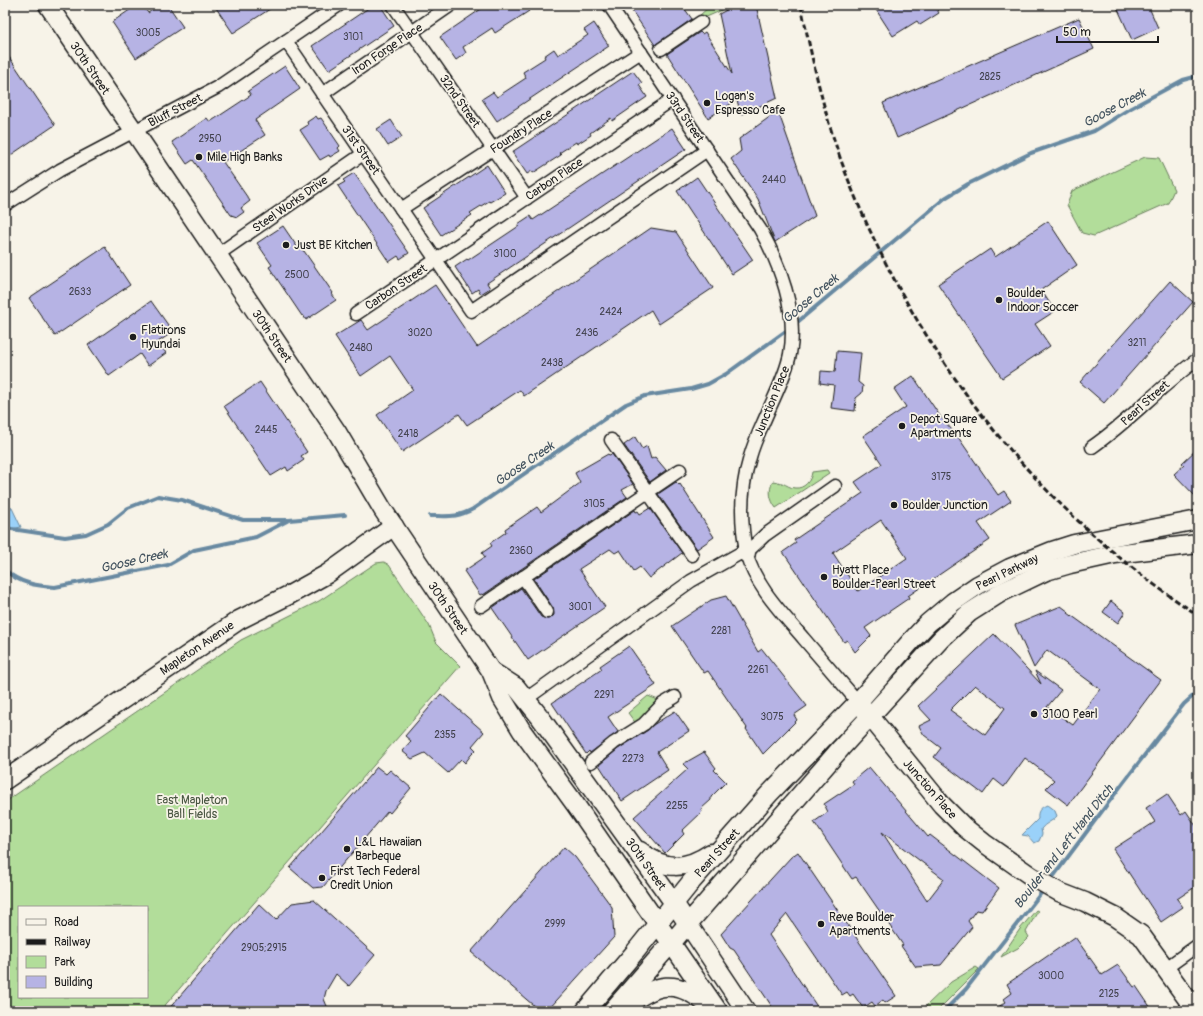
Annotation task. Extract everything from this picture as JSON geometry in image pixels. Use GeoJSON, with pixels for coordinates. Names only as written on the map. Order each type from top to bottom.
{"type":"FeatureCollection","features":[{"type":"Feature","properties":{"kind":"main road","name":"30th Street"},"geometry":{"type":"LineString","coordinates":[[48,5],[337,432],[394,526],[491,671],[502,698],[522,731],[564,788],[671,942],[716,1011]]}},
{"type":"Feature","properties":{"kind":"main road","name":"Pearl Parkway"},"geometry":{"type":"LineString","coordinates":[[858,702],[912,640],[942,611],[966,593],[992,577],[1028,560],[1074,544],[1198,520]]}},
{"type":"Feature","properties":{"kind":"main road","name":"Mapleton Avenue"},"geometry":{"type":"LineString","coordinates":[[5,780],[239,620],[327,574],[394,526]]}},
{"type":"Feature","properties":{"kind":"main road","name":"Pearl Parkway"},"geometry":{"type":"LineString","coordinates":[[870,717],[949,630],[969,613],[1002,592],[1046,571],[1084,560],[1115,554],[1198,544]]}},
{"type":"Feature","properties":{"kind":"main road","name":"30th Street"},"geometry":{"type":"LineString","coordinates":[[491,671],[516,687],[526,699],[674,903],[746,1011]]}},
{"type":"Feature","properties":{"kind":"main road","name":"Junction Place"},"geometry":{"type":"LineString","coordinates":[[858,702],[934,796],[954,818],[984,843],[1035,878],[1059,892],[1098,908],[1115,917],[1141,936],[1166,968]]}},
{"type":"Feature","properties":{"kind":"main road","name":"Pearl Street"},"geometry":{"type":"LineString","coordinates":[[585,1011],[674,903],[769,794],[858,702]]}},
{"type":"Feature","properties":{"kind":"main road","name":"Pearl Street"},"geometry":{"type":"LineString","coordinates":[[612,1011],[687,923],[870,717]]}},
{"type":"Feature","properties":{"kind":"main road"},"geometry":{"type":"LineString","coordinates":[[632,844],[657,862],[678,866],[698,861],[724,845]]}},
{"type":"Feature","properties":{"kind":"main road"},"geometry":{"type":"LineString","coordinates":[[1166,968],[1196,1011]]}},
{"type":"Feature","properties":{"kind":"main road"},"geometry":{"type":"LineString","coordinates":[[620,1011],[637,998],[653,989],[668,986],[688,991],[716,1011]]}},
{"type":"Feature","properties":{"kind":"street","name":"Bluff Street"},"geometry":{"type":"LineString","coordinates":[[5,205],[60,170],[218,87],[339,5]]}},
{"type":"Feature","properties":{"kind":"street","name":"32nd Street"},"geometry":{"type":"LineString","coordinates":[[393,5],[527,198]]}},
{"type":"Feature","properties":{"kind":"street","name":"Iron Forge Place"},"geometry":{"type":"LineString","coordinates":[[322,94],[451,5]]}},
{"type":"Feature","properties":{"kind":"street","name":"33rd Street"},"geometry":{"type":"LineString","coordinates":[[609,5],[760,229]]}},
{"type":"Feature","properties":{"kind":"street"},"geometry":{"type":"LineString","coordinates":[[661,49],[701,22]]}},
{"type":"Feature","properties":{"kind":"street","name":"31st Street"},"geometry":{"type":"LineString","coordinates":[[286,41],[471,311],[707,150]]}},
{"type":"Feature","properties":{"kind":"street","name":"Foundry Place"},"geometry":{"type":"LineString","coordinates":[[401,209],[641,52]]}},
{"type":"Feature","properties":{"kind":"street","name":"Carbon Place"},"geometry":{"type":"LineString","coordinates":[[436,260],[672,99]]}},
{"type":"Feature","properties":{"kind":"street","name":"Steel Works Drive"},"geometry":{"type":"LineString","coordinates":[[217,255],[363,154]]}},
{"type":"Feature","properties":{"kind":"street","name":"Junction Place"},"geometry":{"type":"LineString","coordinates":[[760,229],[775,256],[789,303],[791,348],[779,389],[760,431],[748,464],[743,495],[742,534],[750,564],[756,578],[769,598],[858,702]]}},
{"type":"Feature","properties":{"kind":"street","name":"Carbon Street"},"geometry":{"type":"LineString","coordinates":[[356,314],[436,260]]}},
{"type":"Feature","properties":{"kind":"street","name":"Pearl Street"},"geometry":{"type":"LineString","coordinates":[[1092,447],[1113,432],[1162,387],[1198,359]]}},
{"type":"Feature","properties":{"kind":"street"},"geometry":{"type":"LineString","coordinates":[[611,440],[692,555]]}},
{"type":"Feature","properties":{"kind":"street"},"geometry":{"type":"LineString","coordinates":[[481,606],[680,470]]}},
{"type":"Feature","properties":{"kind":"street"},"geometry":{"type":"LineString","coordinates":[[526,699],[691,581],[746,552],[765,535],[835,486]]}},
{"type":"Feature","properties":{"kind":"street"},"geometry":{"type":"LineString","coordinates":[[523,577],[547,612]]}},
{"type":"Feature","properties":{"kind":"street"},"geometry":{"type":"LineString","coordinates":[[591,762],[614,743],[644,724],[663,704],[675,697]]}},
{"type":"Feature","properties":{"kind":"street"},"geometry":{"type":"LineString","coordinates":[[1166,968],[1198,945]]}},
{"type":"Feature","properties":{"kind":"green space"},"geometry":{"type":"Polygon","coordinates":[[[711,5],[729,5],[702,19],[699,16],[711,5]]]}},
{"type":"Feature","properties":{"kind":"green space"},"geometry":{"type":"Polygon","coordinates":[[[1145,157],[1159,158],[1174,190],[1168,203],[1094,236],[1082,233],[1067,205],[1072,191],[1145,157]]]}},
{"type":"Feature","properties":{"kind":"green space"},"geometry":{"type":"Polygon","coordinates":[[[827,470],[829,473],[776,508],[772,502],[770,495],[773,481],[782,483],[792,488],[798,488],[806,484],[812,472],[827,470]]]}},
{"type":"Feature","properties":{"kind":"green space","name":"East Mapleton Ball Fields"},"geometry":{"type":"Polygon","coordinates":[[[384,562],[389,565],[429,625],[436,642],[460,666],[160,1011],[5,1011],[5,802],[241,640],[319,601],[376,563],[384,562]]]}},
{"type":"Feature","properties":{"kind":"green space"},"geometry":{"type":"Polygon","coordinates":[[[648,696],[661,701],[637,725],[628,713],[648,696]]]}},
{"type":"Feature","properties":{"kind":"green space"},"geometry":{"type":"Polygon","coordinates":[[[1036,910],[1038,911],[1026,932],[1029,937],[1018,948],[1001,957],[1020,929],[1036,910]]]}},
{"type":"Feature","properties":{"kind":"green space"},"geometry":{"type":"Polygon","coordinates":[[[976,967],[979,969],[937,1011],[928,1011],[926,1006],[951,982],[976,967]]]}},
{"type":"Feature","properties":{"kind":"water"},"geometry":{"type":"Polygon","coordinates":[[[5,504],[12,508],[21,527],[7,530],[5,536],[5,504]]]}},
{"type":"Feature","properties":{"kind":"water"},"geometry":{"type":"Polygon","coordinates":[[[1047,805],[1055,811],[1057,816],[1041,829],[1042,834],[1039,841],[1034,843],[1028,836],[1022,835],[1038,819],[1038,814],[1042,807],[1047,805]]]}},
{"type":"Feature","properties":{"kind":"building"},"geometry":{"type":"Polygon","coordinates":[[[137,5],[142,5],[148,13],[159,5],[168,5],[183,27],[136,58],[112,22],[137,5]]]}},
{"type":"Feature","properties":{"kind":"building"},"geometry":{"type":"Polygon","coordinates":[[[214,5],[276,5],[233,33],[214,5]]]}},
{"type":"Feature","properties":{"kind":"building"},"geometry":{"type":"Polygon","coordinates":[[[373,5],[380,5],[394,26],[329,70],[312,46],[373,5]]]}},
{"type":"Feature","properties":{"kind":"building"},"geometry":{"type":"Polygon","coordinates":[[[487,5],[524,5],[529,11],[495,33],[492,28],[463,47],[466,53],[456,60],[440,37],[487,5]]]}},
{"type":"Feature","properties":{"kind":"building"},"geometry":{"type":"Polygon","coordinates":[[[628,5],[682,5],[692,19],[655,45],[628,5]]]}},
{"type":"Feature","properties":{"kind":"building"},"geometry":{"type":"Polygon","coordinates":[[[736,5],[756,5],[777,98],[741,115],[737,100],[708,118],[667,54],[700,32],[702,34],[705,32],[732,74],[719,14],[736,5]]]}},
{"type":"Feature","properties":{"kind":"building"},"geometry":{"type":"Polygon","coordinates":[[[873,5],[934,5],[939,13],[920,25],[917,21],[893,36],[873,5]]]}},
{"type":"Feature","properties":{"kind":"building"},"geometry":{"type":"Polygon","coordinates":[[[1116,5],[1148,5],[1158,28],[1132,40],[1116,5]]]}},
{"type":"Feature","properties":{"kind":"building"},"geometry":{"type":"Polygon","coordinates":[[[1079,18],[1094,49],[897,138],[883,103],[1079,18]]]}},
{"type":"Feature","properties":{"kind":"building"},"geometry":{"type":"Polygon","coordinates":[[[594,23],[609,46],[497,121],[482,99],[493,92],[497,97],[526,78],[523,72],[545,58],[544,56],[554,49],[558,55],[588,35],[584,30],[594,23]]]}},
{"type":"Feature","properties":{"kind":"building"},"geometry":{"type":"Polygon","coordinates":[[[5,51],[55,125],[5,159],[5,51]]]}},
{"type":"Feature","properties":{"kind":"building"},"geometry":{"type":"Polygon","coordinates":[[[285,66],[300,89],[255,120],[265,135],[223,162],[250,201],[241,208],[244,212],[237,217],[231,215],[193,160],[187,164],[172,142],[207,118],[210,122],[251,95],[248,91],[285,66]]]}},
{"type":"Feature","properties":{"kind":"building"},"geometry":{"type":"Polygon","coordinates":[[[633,71],[642,83],[639,85],[647,97],[612,121],[611,118],[590,133],[591,135],[577,144],[576,142],[559,153],[561,155],[533,173],[532,171],[527,174],[512,152],[633,71]]]}},
{"type":"Feature","properties":{"kind":"building"},"geometry":{"type":"Polygon","coordinates":[[[778,111],[815,216],[775,242],[758,199],[731,159],[741,151],[739,139],[778,111]]]}},
{"type":"Feature","properties":{"kind":"building"},"geometry":{"type":"Polygon","coordinates":[[[316,116],[318,119],[321,118],[340,146],[338,148],[340,151],[330,157],[329,155],[320,160],[300,130],[308,125],[307,122],[316,116]]]}},
{"type":"Feature","properties":{"kind":"building"},"geometry":{"type":"Polygon","coordinates":[[[391,120],[402,137],[388,146],[377,129],[391,120]]]}},
{"type":"Feature","properties":{"kind":"building"},"geometry":{"type":"Polygon","coordinates":[[[672,128],[686,149],[487,283],[490,288],[481,294],[478,289],[472,293],[455,267],[519,226],[518,224],[530,216],[533,220],[672,128]]]}},
{"type":"Feature","properties":{"kind":"building"},"geometry":{"type":"Polygon","coordinates":[[[487,165],[505,193],[470,213],[472,215],[441,235],[423,208],[487,165]]]}},
{"type":"Feature","properties":{"kind":"building"},"geometry":{"type":"Polygon","coordinates":[[[354,173],[409,253],[400,259],[398,256],[389,262],[338,186],[345,182],[343,180],[354,173]]]}},
{"type":"Feature","properties":{"kind":"building"},"geometry":{"type":"Polygon","coordinates":[[[697,177],[753,260],[732,274],[677,191],[697,177]]]}},
{"type":"Feature","properties":{"kind":"building","name":"Boulder Indoor Soccer"},"geometry":{"type":"Polygon","coordinates":[[[1048,221],[1077,265],[1041,290],[1055,311],[1035,324],[1050,346],[1002,378],[938,284],[990,249],[995,257],[1048,221]]]}},
{"type":"Feature","properties":{"kind":"building"},"geometry":{"type":"Polygon","coordinates":[[[283,226],[298,248],[300,246],[304,251],[333,293],[332,294],[336,300],[306,320],[269,267],[272,265],[257,243],[283,226]]]}},
{"type":"Feature","properties":{"kind":"building"},"geometry":{"type":"Polygon","coordinates":[[[651,228],[676,232],[713,288],[659,324],[651,310],[524,396],[520,390],[467,425],[459,414],[402,452],[377,415],[413,390],[390,356],[361,376],[335,336],[361,320],[368,330],[435,285],[477,347],[651,228]]]}},
{"type":"Feature","properties":{"kind":"building"},"geometry":{"type":"Polygon","coordinates":[[[105,247],[130,285],[55,336],[29,298],[105,247]]]}},
{"type":"Feature","properties":{"kind":"building"},"geometry":{"type":"Polygon","coordinates":[[[1170,281],[1193,302],[1104,403],[1080,382],[1170,281]]]}},
{"type":"Feature","properties":{"kind":"building","name":"Flatirons Hyundai"},"geometry":{"type":"Polygon","coordinates":[[[151,301],[173,332],[158,342],[166,353],[148,366],[140,354],[109,376],[88,345],[151,301]]]}},
{"type":"Feature","properties":{"kind":"building"},"geometry":{"type":"Polygon","coordinates":[[[837,351],[861,353],[858,382],[863,386],[862,393],[856,398],[855,411],[831,408],[834,385],[820,383],[821,371],[835,372],[837,351]]]}},
{"type":"Feature","properties":{"kind":"building"},"geometry":{"type":"Polygon","coordinates":[[[913,376],[940,416],[958,437],[998,495],[1004,491],[1011,501],[978,523],[990,540],[908,596],[909,598],[865,628],[871,636],[855,652],[847,640],[844,642],[783,552],[796,543],[794,540],[863,493],[855,482],[882,464],[863,436],[906,407],[894,389],[913,376]],[[881,520],[833,553],[858,591],[907,558],[881,520]]]}},
{"type":"Feature","properties":{"kind":"building"},"geometry":{"type":"Polygon","coordinates":[[[260,382],[307,452],[301,456],[304,460],[288,471],[286,467],[271,476],[224,406],[260,382]]]}},
{"type":"Feature","properties":{"kind":"building"},"geometry":{"type":"Polygon","coordinates":[[[635,437],[642,449],[647,446],[651,459],[655,457],[666,470],[650,482],[624,445],[635,437]]]}},
{"type":"Feature","properties":{"kind":"building"},"geometry":{"type":"Polygon","coordinates":[[[1198,448],[1198,499],[1174,474],[1184,465],[1182,463],[1198,448]]]}},
{"type":"Feature","properties":{"kind":"building"},"geometry":{"type":"Polygon","coordinates":[[[608,454],[612,454],[633,484],[622,490],[627,497],[483,595],[480,595],[464,571],[485,557],[482,553],[492,546],[490,543],[506,532],[505,529],[537,507],[541,512],[580,483],[575,473],[608,454]]]}},
{"type":"Feature","properties":{"kind":"building"},"geometry":{"type":"Polygon","coordinates":[[[676,482],[679,485],[680,484],[714,537],[697,549],[658,494],[676,482]]]}},
{"type":"Feature","properties":{"kind":"building"},"geometry":{"type":"Polygon","coordinates":[[[650,508],[682,553],[649,578],[640,567],[634,571],[620,550],[615,553],[610,549],[579,569],[605,607],[528,660],[492,608],[521,588],[541,617],[547,619],[551,618],[554,615],[553,608],[534,579],[635,510],[640,514],[650,508]]]}},
{"type":"Feature","properties":{"kind":"building"},"geometry":{"type":"Polygon","coordinates":[[[726,596],[758,652],[762,649],[807,706],[794,715],[797,720],[763,754],[708,671],[704,673],[672,626],[711,600],[726,596]]]}},
{"type":"Feature","properties":{"kind":"building"},"geometry":{"type":"Polygon","coordinates":[[[1111,601],[1125,612],[1118,623],[1103,612],[1111,601]]]}},
{"type":"Feature","properties":{"kind":"building"},"geometry":{"type":"Polygon","coordinates":[[[1061,606],[1069,612],[1068,613],[1161,680],[1068,805],[1046,788],[1054,780],[1025,758],[1004,787],[994,779],[983,794],[934,757],[941,748],[924,735],[919,726],[931,720],[918,706],[994,634],[1041,684],[1035,671],[1061,690],[1047,707],[1073,725],[1100,689],[1047,650],[1034,668],[1015,625],[1061,606]],[[975,685],[950,710],[985,735],[1005,708],[975,685]]]}},
{"type":"Feature","properties":{"kind":"building"},"geometry":{"type":"Polygon","coordinates":[[[629,646],[656,685],[608,717],[618,732],[590,753],[589,751],[586,754],[552,703],[602,669],[600,666],[629,646]]]}},
{"type":"Feature","properties":{"kind":"building"},"geometry":{"type":"Polygon","coordinates":[[[441,694],[484,732],[472,746],[476,750],[465,763],[461,759],[448,773],[425,753],[412,759],[402,751],[411,741],[405,736],[441,694]]]}},
{"type":"Feature","properties":{"kind":"building"},"geometry":{"type":"Polygon","coordinates":[[[675,711],[689,731],[657,752],[668,770],[622,801],[599,765],[618,749],[675,711]]]}},
{"type":"Feature","properties":{"kind":"building"},"geometry":{"type":"Polygon","coordinates":[[[704,752],[716,768],[714,770],[726,782],[711,797],[711,800],[701,809],[702,812],[682,831],[684,834],[665,853],[634,817],[688,769],[683,764],[704,752]]]}},
{"type":"Feature","properties":{"kind":"building"},"geometry":{"type":"Polygon","coordinates":[[[377,767],[386,774],[390,770],[411,788],[390,813],[388,811],[323,887],[313,888],[290,868],[377,767]]]}},
{"type":"Feature","properties":{"kind":"building"},"geometry":{"type":"Polygon","coordinates":[[[869,767],[928,837],[930,835],[999,888],[982,911],[976,910],[968,921],[972,927],[941,965],[916,967],[901,946],[903,945],[856,877],[852,879],[814,822],[828,812],[824,804],[854,784],[852,781],[869,767]],[[882,832],[927,901],[944,879],[882,832]]]}},
{"type":"Feature","properties":{"kind":"building"},"geometry":{"type":"Polygon","coordinates":[[[1167,794],[1181,815],[1186,811],[1198,829],[1198,885],[1177,899],[1183,907],[1161,922],[1113,849],[1155,822],[1146,808],[1167,794]]]}},
{"type":"Feature","properties":{"kind":"building"},"geometry":{"type":"Polygon","coordinates":[[[564,847],[575,857],[612,907],[614,937],[547,1011],[540,1011],[471,952],[564,847]]]}},
{"type":"Feature","properties":{"kind":"building","name":"Reve Boulder Apartments"},"geometry":{"type":"Polygon","coordinates":[[[798,852],[896,996],[885,1003],[883,1000],[875,1006],[872,1002],[863,1008],[853,994],[850,996],[847,992],[842,995],[787,914],[769,935],[820,1011],[775,1011],[734,950],[730,948],[721,934],[791,857],[798,852]]]}},
{"type":"Feature","properties":{"kind":"building"},"geometry":{"type":"Polygon","coordinates":[[[314,900],[375,955],[349,986],[336,974],[326,991],[324,999],[329,1011],[167,1011],[259,904],[276,920],[292,903],[314,900]]]}},
{"type":"Feature","properties":{"kind":"building"},"geometry":{"type":"Polygon","coordinates":[[[1075,937],[1102,975],[1118,965],[1134,987],[1136,986],[1153,1011],[992,1011],[1006,1002],[1004,999],[1012,993],[1007,984],[1075,937]]]}},
{"type":"Feature","properties":{"kind":"waterway","name":"Goose Creek"},"geometry":{"type":"LineString","coordinates":[[430,516],[457,515],[473,509],[626,404],[645,396],[691,389],[708,384],[726,374],[794,325],[945,198],[968,184],[1031,153],[1094,131],[1131,108],[1183,80],[1198,76]]}},
{"type":"Feature","properties":{"kind":"waterway","name":"Goose Creek"},"geometry":{"type":"LineString","coordinates":[[5,528],[65,537],[86,534],[108,524],[128,508],[158,496],[182,500],[243,520],[289,520],[345,515]]}},
{"type":"Feature","properties":{"kind":"waterway","name":"Goose Creek"},"geometry":{"type":"LineString","coordinates":[[5,570],[22,581],[41,586],[55,587],[168,565],[194,550],[256,537],[287,521]]}},
{"type":"Feature","properties":{"kind":"waterway","name":"Boulder and Left Hand Ditch"},"geometry":{"type":"LineString","coordinates":[[1050,881],[1184,704],[1193,696],[1198,694]]}},
{"type":"Feature","properties":{"kind":"waterway","name":"Boulder and Left Hand Ditch"},"geometry":{"type":"LineString","coordinates":[[944,1011],[966,989],[1045,888]]}},
{"type":"Feature","properties":{"kind":"railway"},"geometry":{"type":"LineString","coordinates":[[801,5],[815,71],[833,136],[848,179],[876,244],[909,307],[947,367],[989,424],[1036,478],[1086,528],[1140,574],[1198,615]]}},
{"type":"Feature","properties":{"kind":"place","name":"Logan's Espresso Cafe"},"geometry":{"type":"Point","coordinates":[707,103]}},
{"type":"Feature","properties":{"kind":"place","name":"Mile High Banks"},"geometry":{"type":"Point","coordinates":[199,157]}},
{"type":"Feature","properties":{"kind":"place","name":"Just BE Kitchen"},"geometry":{"type":"Point","coordinates":[286,245]}},
{"type":"Feature","properties":{"kind":"place","name":"Boulder Indoor Soccer"},"geometry":{"type":"Point","coordinates":[999,300]}},
{"type":"Feature","properties":{"kind":"place","name":"Flatirons Hyundai"},"geometry":{"type":"Point","coordinates":[133,337]}},
{"type":"Feature","properties":{"kind":"place","name":"Depot Square Apartments"},"geometry":{"type":"Point","coordinates":[902,426]}},
{"type":"Feature","properties":{"kind":"place","name":"Boulder Junction"},"geometry":{"type":"Point","coordinates":[894,505]}},
{"type":"Feature","properties":{"kind":"place","name":"Hyatt Place Boulder-Pearl Street"},"geometry":{"type":"Point","coordinates":[824,577]}},
{"type":"Feature","properties":{"kind":"place","name":"3100 Pearl"},"geometry":{"type":"Point","coordinates":[1034,714]}},
{"type":"Feature","properties":{"kind":"place","name":"L&L Hawaiian Barbeque"},"geometry":{"type":"Point","coordinates":[347,849]}},
{"type":"Feature","properties":{"kind":"place","name":"First Tech Federal Credit Union"},"geometry":{"type":"Point","coordinates":[322,878]}},
{"type":"Feature","properties":{"kind":"place","name":"Reve Boulder Apartments"},"geometry":{"type":"Point","coordinates":[821,924]}}]}
